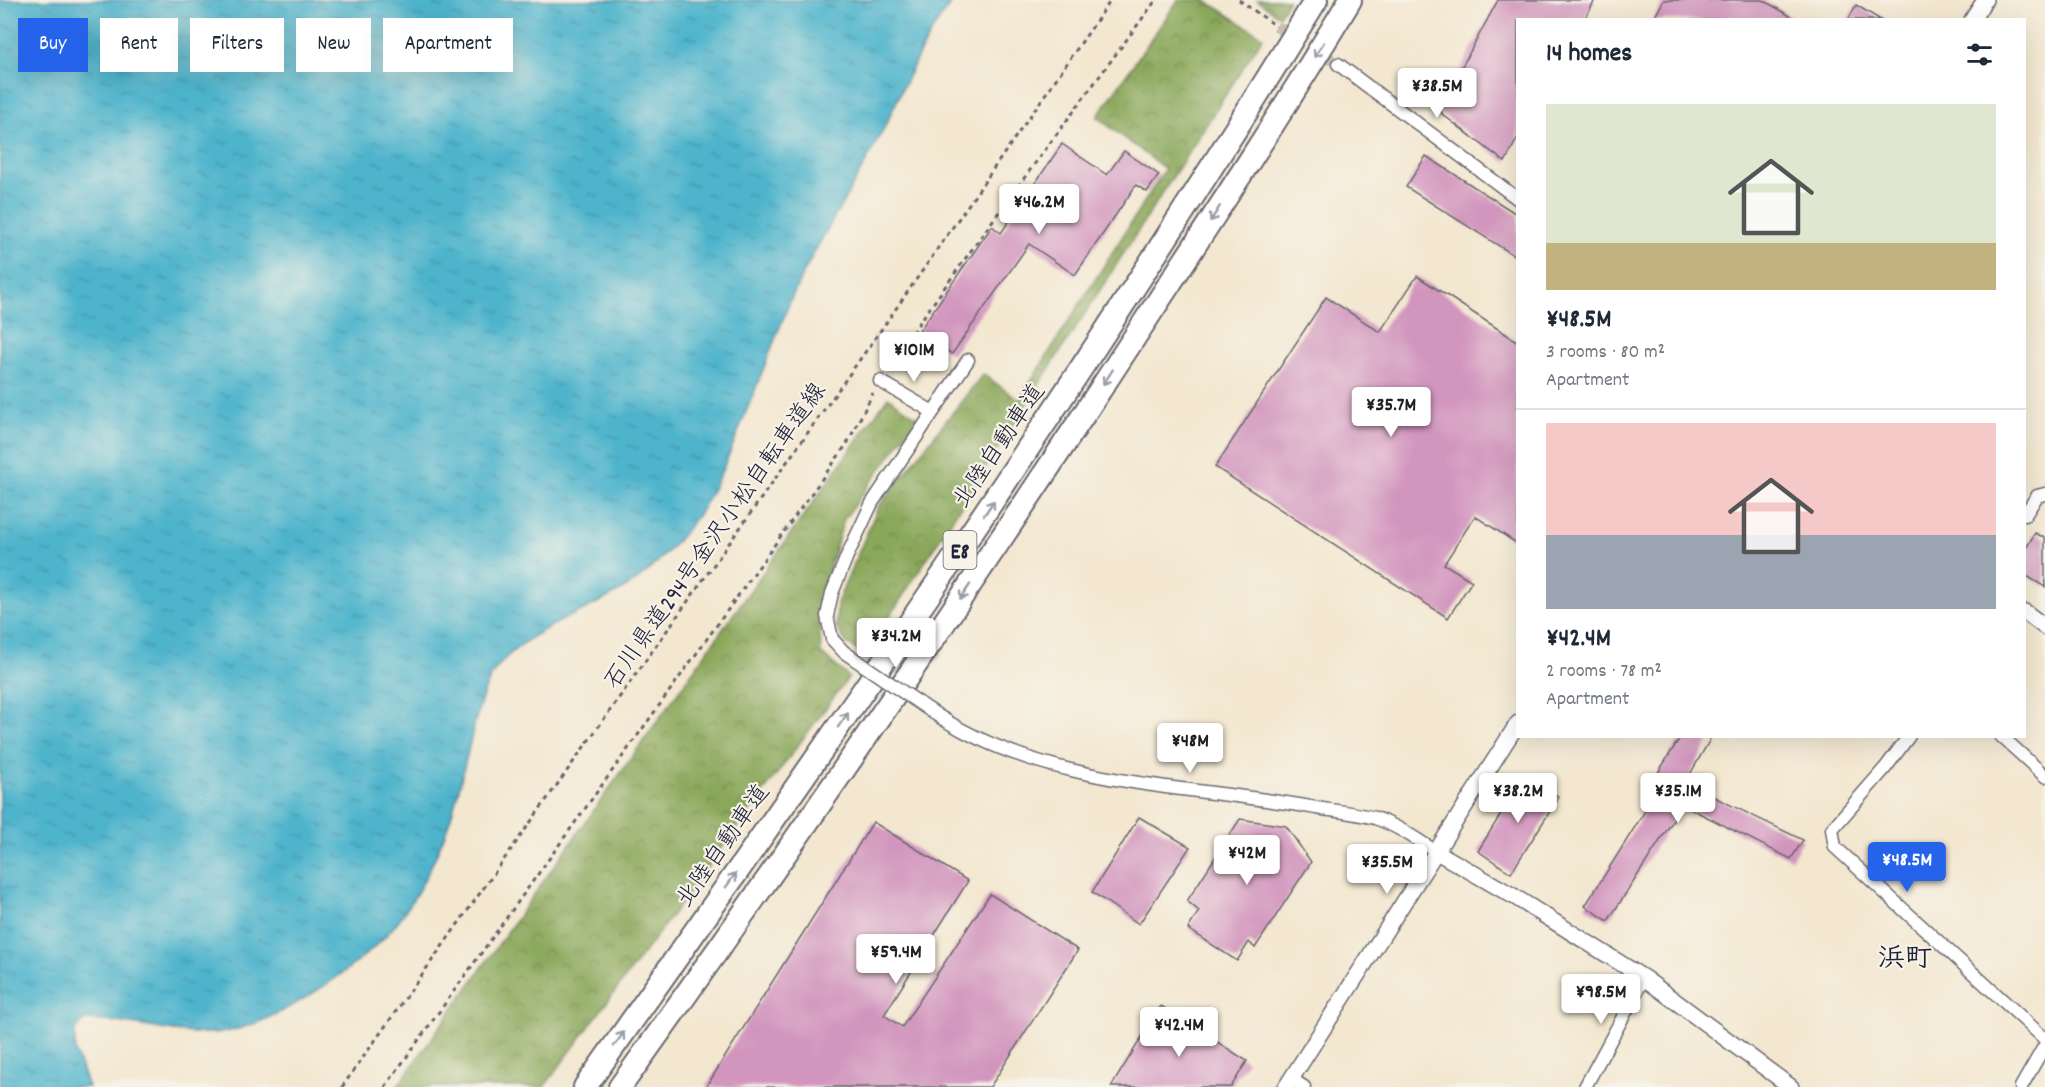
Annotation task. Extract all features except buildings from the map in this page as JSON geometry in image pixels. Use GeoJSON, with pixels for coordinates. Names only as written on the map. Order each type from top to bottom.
{"type":"FeatureCollection","features":[{"type":"Feature","properties":{"kind":"highway","name":"北陸自動車道"},"geometry":{"type":"LineString","coordinates":[[585,1087],[912,621],[1010,477],[1167,238],[1316,0]]}},
{"type":"Feature","properties":{"kind":"highway","name":"E8"},"geometry":{"type":"LineString","coordinates":[[620,1087],[820,805],[1031,494],[1188,256],[1350,0]]}},
{"type":"Feature","properties":{"kind":"street"},"geometry":{"type":"LineString","coordinates":[[1973,18],[1984,0]]}},
{"type":"Feature","properties":{"kind":"street"},"geometry":{"type":"LineString","coordinates":[[1338,64],[1516,198]]}},
{"type":"Feature","properties":{"kind":"street"},"geometry":{"type":"LineString","coordinates":[[968,360],[872,502],[847,556],[832,593],[826,616],[832,639],[844,652],[949,724],[994,746],[1047,764],[1108,778],[1242,795],[1376,819],[1403,831],[1515,897],[1644,978],[1791,1087]]}},
{"type":"Feature","properties":{"kind":"street"},"geometry":{"type":"LineString","coordinates":[[880,381],[933,412]]}},
{"type":"Feature","properties":{"kind":"street"},"geometry":{"type":"LineString","coordinates":[[2026,512],[2037,496],[2045,494]]}},
{"type":"Feature","properties":{"kind":"street"},"geometry":{"type":"LineString","coordinates":[[2026,613],[2045,627]]}},
{"type":"Feature","properties":{"kind":"street"},"geometry":{"type":"LineString","coordinates":[[1294,1084],[1435,851],[1516,726]]}},
{"type":"Feature","properties":{"kind":"street"},"geometry":{"type":"LineString","coordinates":[[1908,738],[1886,767],[1832,829],[1835,848],[2045,1039]]}},
{"type":"Feature","properties":{"kind":"street"},"geometry":{"type":"LineString","coordinates":[[2003,738],[2045,776]]}},
{"type":"Feature","properties":{"kind":"street"},"geometry":{"type":"LineString","coordinates":[[1585,1087],[1644,978]]}},
{"type":"Feature","properties":{"kind":"street"},"geometry":{"type":"LineString","coordinates":[[2020,1087],[2045,1045]]}},
{"type":"Feature","properties":{"kind":"path","name":"石川県道294号金沢小松自転車道線"},"geometry":{"type":"LineString","coordinates":[[342,1087],[888,320],[1111,0]]}},
{"type":"Feature","properties":{"kind":"path"},"geometry":{"type":"LineString","coordinates":[[385,1087],[847,444],[888,366],[1156,0]]}},
{"type":"Feature","properties":{"kind":"path"},"geometry":{"type":"LineString","coordinates":[[1239,0],[1276,26]]}},
{"type":"Feature","properties":{"kind":"green space"},"geometry":{"type":"Polygon","coordinates":[[[1178,0],[1205,0],[1263,37],[865,655],[847,644],[836,627],[837,603],[878,507],[983,374],[1019,400],[1165,169],[1097,117],[1178,0]]]}},
{"type":"Feature","properties":{"kind":"green space"},"geometry":{"type":"Polygon","coordinates":[[[1257,0],[1289,0],[1279,16],[1257,0]]]}},
{"type":"Feature","properties":{"kind":"green space"},"geometry":{"type":"Polygon","coordinates":[[[888,397],[918,418],[844,519],[819,605],[821,653],[849,677],[544,1087],[397,1087],[888,397]]]}},
{"type":"Feature","properties":{"kind":"water"},"geometry":{"type":"Polygon","coordinates":[[[0,0],[954,0],[924,45],[873,149],[803,274],[729,455],[711,493],[683,534],[667,553],[640,578],[537,634],[504,659],[492,675],[482,699],[449,823],[434,861],[407,909],[385,936],[346,971],[322,987],[298,1002],[250,1025],[230,1031],[194,1033],[85,1020],[75,1031],[75,1051],[88,1087],[0,1087],[0,0]]]}},
{"type":"Feature","properties":{"kind":"tunnel"},"geometry":{"type":"LineString","coordinates":[[1276,26],[1338,64]]}},
{"type":"Feature","properties":{"kind":"district","name":"浜町"},"geometry":{"type":"Point","coordinates":[1905,957]}}]}
